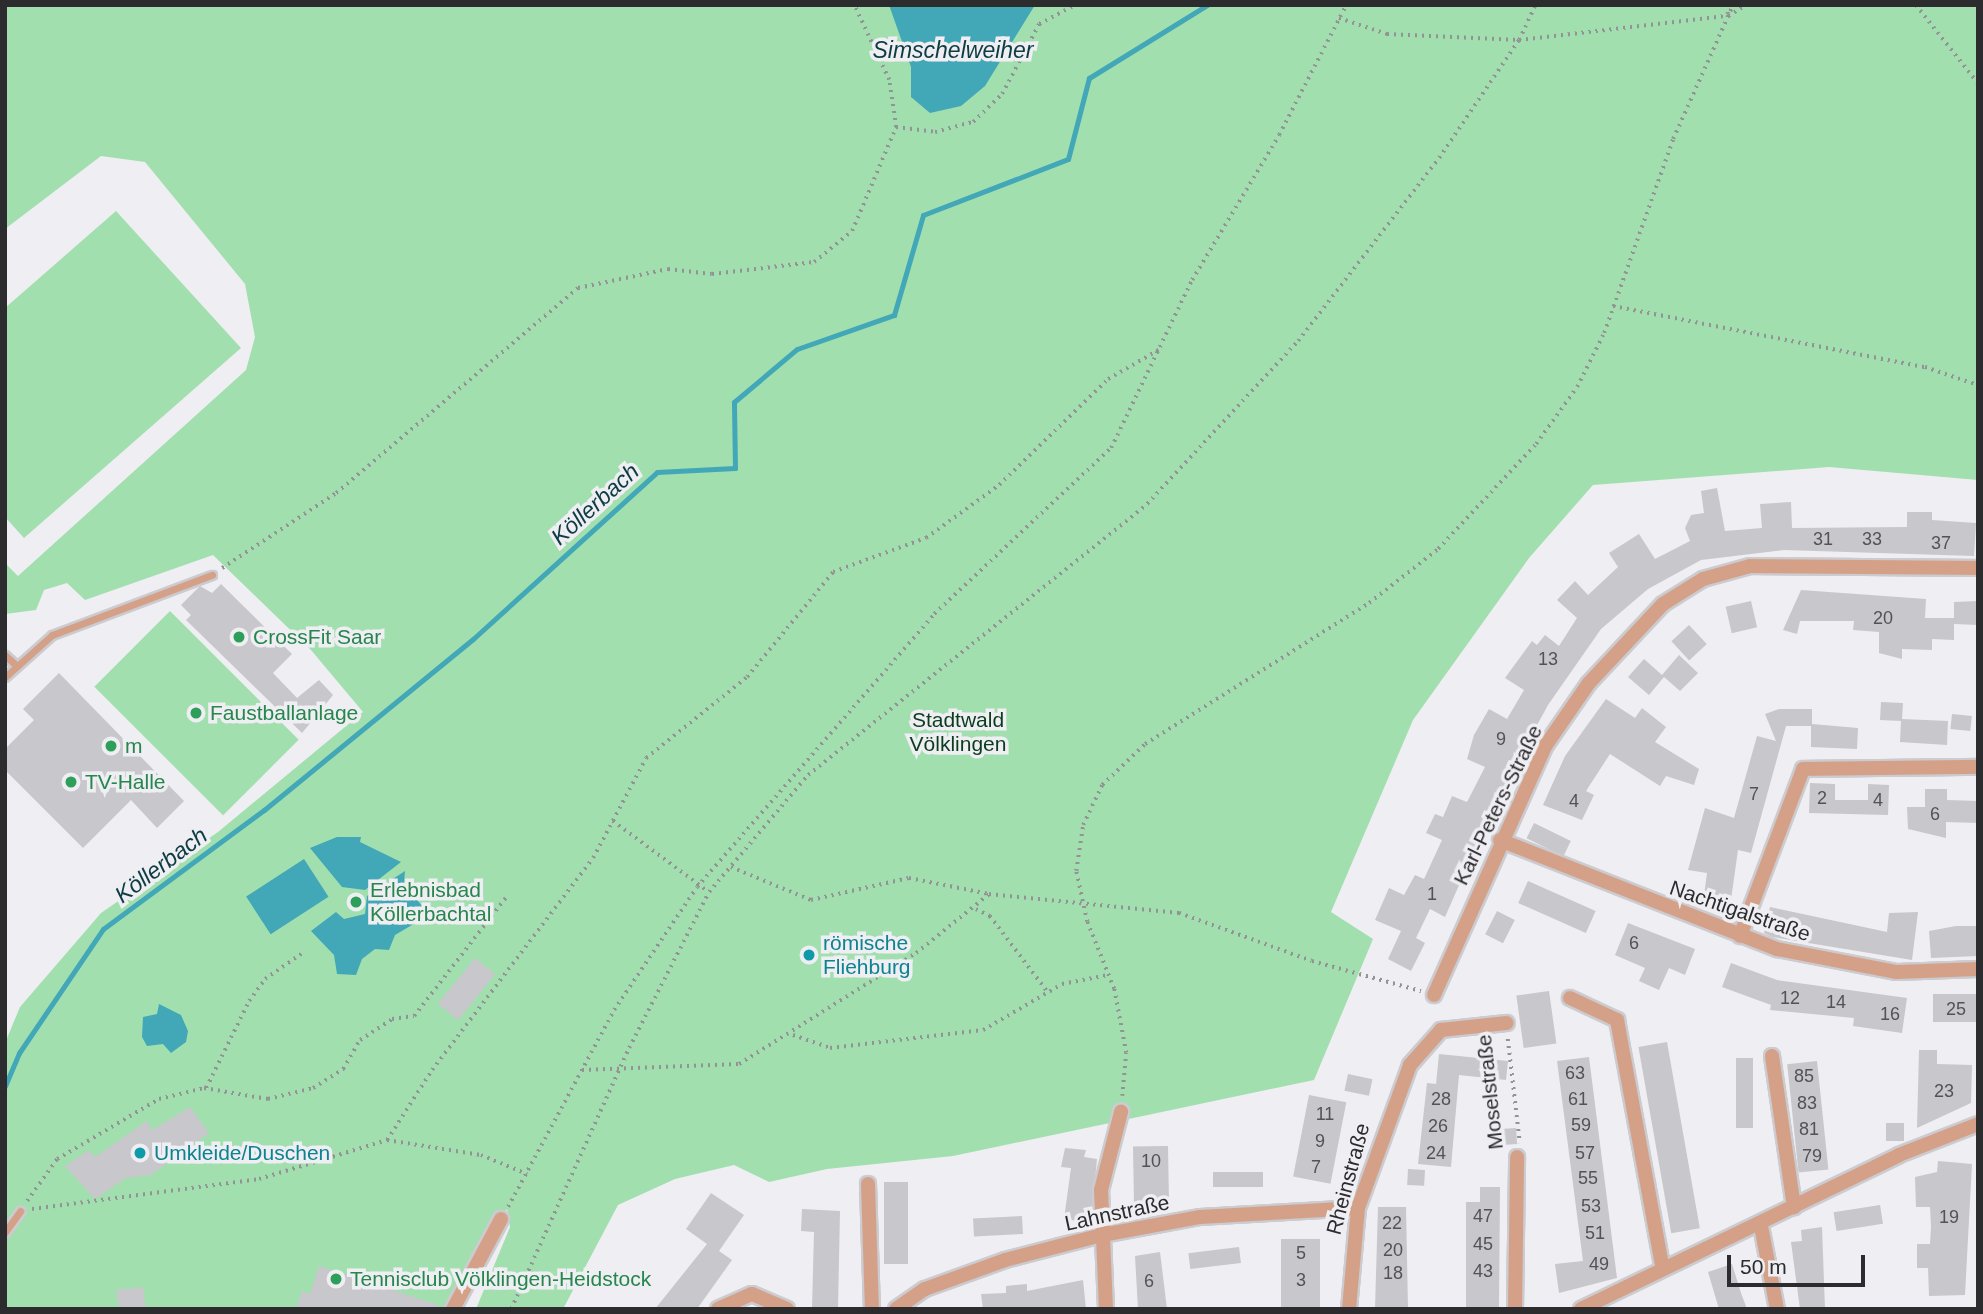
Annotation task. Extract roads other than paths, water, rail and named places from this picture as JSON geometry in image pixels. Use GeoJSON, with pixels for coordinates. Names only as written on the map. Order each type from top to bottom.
{"type":"FeatureCollection","features":[{"type":"Feature","properties":{"kind":"street","name":"Karl-Peters-Straße"},"geometry":{"type":"LineString","coordinates":[[1434,995],[1500,841],[1546,745],[1589,683],[1663,604],[1703,579],[1750,566],[1978,568]]}},
{"type":"Feature","properties":{"kind":"street"},"geometry":{"type":"LineString","coordinates":[[1740,936],[1802,769],[1825,764],[1978,766]]}},
{"type":"Feature","properties":{"kind":"street","name":"Nachtigalstraße"},"geometry":{"type":"LineString","coordinates":[[1500,841],[1740,936],[1842,965],[1897,972],[1978,970]]}},
{"type":"Feature","properties":{"kind":"street"},"geometry":{"type":"LineString","coordinates":[[1570,998],[1617,1020],[1662,1266]]}},
{"type":"Feature","properties":{"kind":"street","name":"Moselstraße"},"geometry":{"type":"LineString","coordinates":[[1410,1065],[1441,1030],[1507,1023]]}},
{"type":"Feature","properties":{"kind":"street"},"geometry":{"type":"LineString","coordinates":[[1772,1056],[1794,1207]]}},
{"type":"Feature","properties":{"kind":"street","name":"Rheinstraße"},"geometry":{"type":"LineString","coordinates":[[1349,1309],[1358,1208],[1410,1065]]}},
{"type":"Feature","properties":{"kind":"street"},"geometry":{"type":"LineString","coordinates":[[1106,1309],[1101,1190],[1121,1112]]}},
{"type":"Feature","properties":{"kind":"street"},"geometry":{"type":"LineString","coordinates":[[1581,1309],[1662,1266],[1761,1226],[1794,1207],[1978,1124]]}},
{"type":"Feature","properties":{"kind":"street","name":"Moselstraße"},"geometry":{"type":"LineString","coordinates":[[1516,1309],[1517,1157]]}},
{"type":"Feature","properties":{"kind":"street"},"geometry":{"type":"LineString","coordinates":[[868,1184],[872,1309]]}},
{"type":"Feature","properties":{"kind":"street","name":"Lahnstraße"},"geometry":{"type":"LineString","coordinates":[[896,1309],[925,1289],[1005,1260],[1102,1235],[1200,1217],[1358,1208]]}},
{"type":"Feature","properties":{"kind":"street"},"geometry":{"type":"LineString","coordinates":[[453,1309],[501,1219]]}},
{"type":"Feature","properties":{"kind":"street"},"geometry":{"type":"LineString","coordinates":[[1761,1226],[1777,1309]]}},
{"type":"Feature","properties":{"kind":"street"},"geometry":{"type":"LineString","coordinates":[[718,1309],[752,1294],[787,1309]]}},
{"type":"Feature","properties":{"kind":"lane"},"geometry":{"type":"LineString","coordinates":[[5,677],[52,635],[212,575]]}},
{"type":"Feature","properties":{"kind":"lane"},"geometry":{"type":"LineString","coordinates":[[5,655],[17,666]]}},
{"type":"Feature","properties":{"kind":"lane"},"geometry":{"type":"LineString","coordinates":[[5,1232],[20,1211]]}},
{"type":"Feature","properties":{"kind":"water","name":"Simschelweiher"},"geometry":{"type":"Polygon","coordinates":[[[889,5],[1035,5],[985,86],[961,106],[930,113],[911,97],[911,67],[889,5]]]}},
{"type":"Feature","properties":{"kind":"water"},"geometry":{"type":"Polygon","coordinates":[[[337,837],[361,837],[360,842],[401,862],[365,890],[342,887],[310,848],[337,837]]]}},
{"type":"Feature","properties":{"kind":"water"},"geometry":{"type":"Polygon","coordinates":[[[304,859],[329,897],[271,934],[246,897],[304,859]]]}},
{"type":"Feature","properties":{"kind":"water"},"geometry":{"type":"Polygon","coordinates":[[[405,871],[404,883],[429,915],[395,935],[389,950],[375,949],[362,959],[356,975],[337,974],[334,955],[311,931],[336,912],[344,919],[365,914],[367,896],[405,871]]]}},
{"type":"Feature","properties":{"kind":"water"},"geometry":{"type":"Polygon","coordinates":[[[159,1004],[181,1015],[188,1031],[186,1042],[171,1053],[163,1044],[147,1046],[142,1037],[143,1017],[157,1014],[159,1004]]]}},
{"type":"Feature","properties":{"kind":"waterway","name":"Köllerbach"},"geometry":{"type":"LineString","coordinates":[[5,1086],[19,1053],[103,929],[264,810],[473,639],[657,472],[735,468],[734,402],[797,349],[894,315],[923,215],[1068,159],[1089,78],[1207,5]]}},
{"type":"Feature","properties":{"kind":"place","name":"CrossFit Saar"},"geometry":{"type":"Point","coordinates":[239,637]}},
{"type":"Feature","properties":{"kind":"place","name":"Faustballanlage"},"geometry":{"type":"Point","coordinates":[196,713]}},
{"type":"Feature","properties":{"kind":"place","name":"m"},"geometry":{"type":"Point","coordinates":[111,746]}},
{"type":"Feature","properties":{"kind":"place","name":"TV-Halle"},"geometry":{"type":"Point","coordinates":[71,782]}},
{"type":"Feature","properties":{"kind":"place","name":"Erlebnisbad Köllerbachtal"},"geometry":{"type":"Point","coordinates":[356,902]}},
{"type":"Feature","properties":{"kind":"place","name":"römische Fliehburg"},"geometry":{"type":"Point","coordinates":[809,955]}},
{"type":"Feature","properties":{"kind":"place","name":"Umkleide/Duschen"},"geometry":{"type":"Point","coordinates":[140,1153]}},
{"type":"Feature","properties":{"kind":"place","name":"Tennisclub Völklingen-Heidstock"},"geometry":{"type":"Point","coordinates":[336,1279]}},
{"type":"Feature","properties":{"kind":"park label","name":"Stadtwald Völklingen"},"geometry":{"type":"Point","coordinates":[958,732]}}]}
